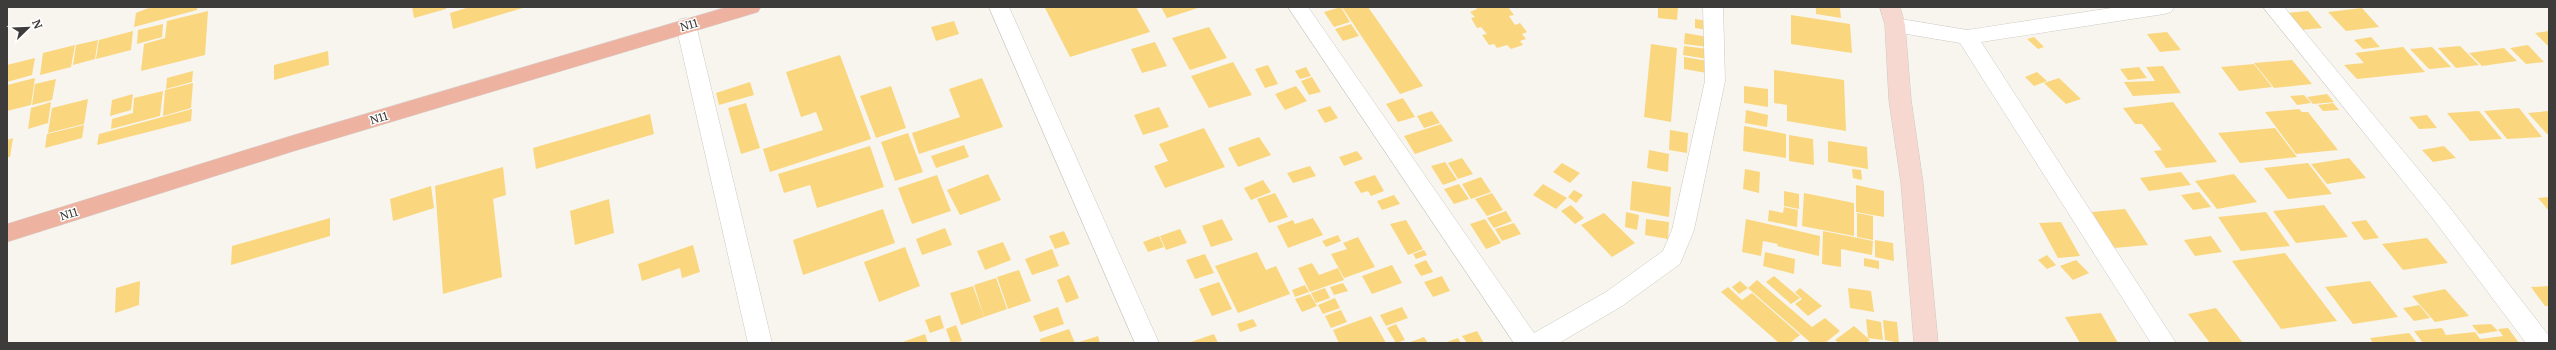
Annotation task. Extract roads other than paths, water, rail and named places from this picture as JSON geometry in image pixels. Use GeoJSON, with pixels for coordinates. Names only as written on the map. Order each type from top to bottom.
{"type":"FeatureCollection","features":[{"type":"Feature","properties":{"kind":"main road","name":"N11"},"geometry":{"type":"LineString","coordinates":[[7,233],[686,25],[751,7]]}},
{"type":"Feature","properties":{"kind":"street"},"geometry":{"type":"LineString","coordinates":[[999,7],[1147,343]]}},
{"type":"Feature","properties":{"kind":"street"},"geometry":{"type":"LineString","coordinates":[[1298,7],[1527,343]]}},
{"type":"Feature","properties":{"kind":"street"},"geometry":{"type":"LineString","coordinates":[[1538,343],[1614,299],[1672,257],[1683,230],[1714,81],[1713,7]]}},
{"type":"Feature","properties":{"kind":"street"},"geometry":{"type":"LineString","coordinates":[[1926,343],[1912,182],[1900,100],[1892,16],[1967,37],[2164,7]]}},
{"type":"Feature","properties":{"kind":"street"},"geometry":{"type":"LineString","coordinates":[[2273,7],[2439,210],[2540,343]]}},
{"type":"Feature","properties":{"kind":"street"},"geometry":{"type":"LineString","coordinates":[[686,25],[760,343]]}},
{"type":"Feature","properties":{"kind":"street"},"geometry":{"type":"LineString","coordinates":[[1967,37],[2164,343]]}}]}
